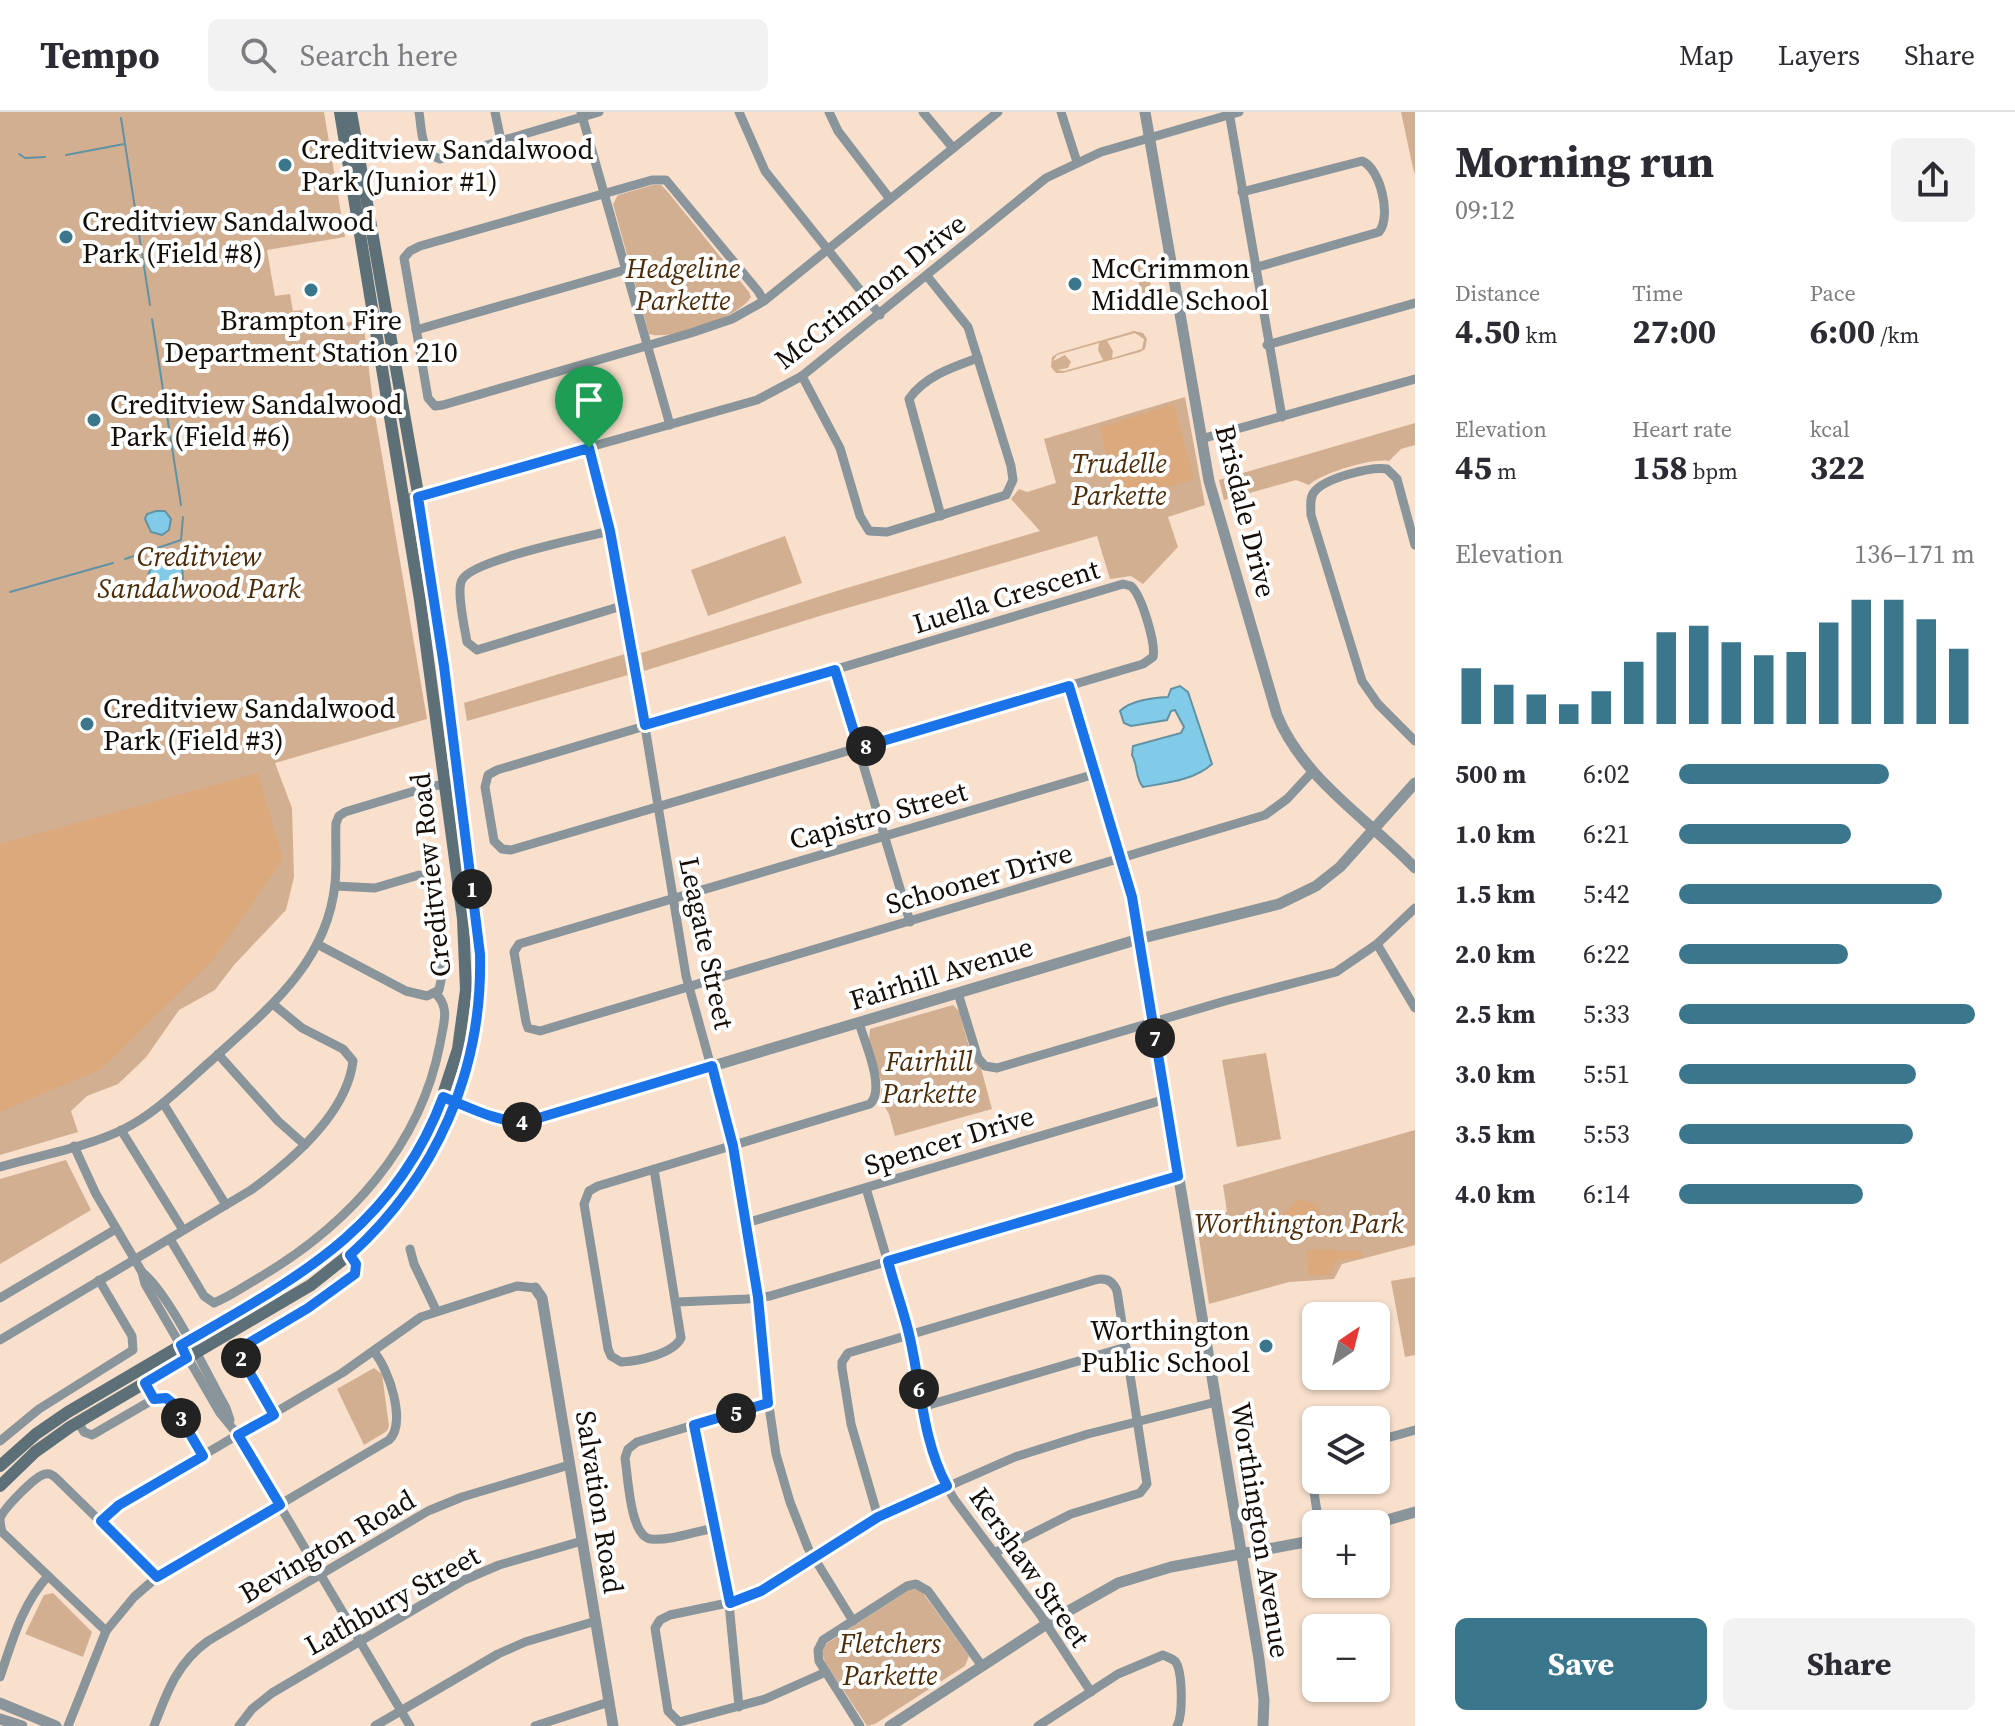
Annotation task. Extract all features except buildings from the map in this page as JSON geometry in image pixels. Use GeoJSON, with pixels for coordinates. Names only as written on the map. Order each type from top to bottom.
{"type":"FeatureCollection","features":[{"type":"Feature","properties":{"kind":"main road","name":"Creditview Road"},"geometry":{"type":"LineString","coordinates":[[0,1466],[53,1422],[309,1268],[363,1224],[387,1197],[427,1135],[443,1097],[462,1029],[466,979],[463,919],[422,616],[340,112]]}},
{"type":"Feature","properties":{"kind":"main road","name":"Creditview Road"},"geometry":{"type":"LineString","coordinates":[[0,1486],[35,1452],[78,1422],[311,1285],[350,1255],[383,1223],[415,1182],[436,1148],[456,1102],[474,1041],[480,968],[459,783],[418,497],[351,112]]}},
{"type":"Feature","properties":{"kind":"street"},"geometry":{"type":"LineString","coordinates":[[419,112],[425,149],[431,156],[440,159],[599,112]]}},
{"type":"Feature","properties":{"kind":"street"},"geometry":{"type":"LineString","coordinates":[[495,112],[501,141]]}},
{"type":"Feature","properties":{"kind":"street"},"geometry":{"type":"LineString","coordinates":[[739,112],[765,171],[880,315]]}},
{"type":"Feature","properties":{"kind":"street"},"geometry":{"type":"LineString","coordinates":[[829,112],[838,131],[890,199]]}},
{"type":"Feature","properties":{"kind":"street"},"geometry":{"type":"LineString","coordinates":[[923,112],[953,148]]}},
{"type":"Feature","properties":{"kind":"street"},"geometry":{"type":"LineString","coordinates":[[764,301],[666,180],[652,180],[410,251],[404,258],[428,398],[435,406],[732,319],[764,301],[998,112]]}},
{"type":"Feature","properties":{"kind":"street"},"geometry":{"type":"LineString","coordinates":[[1061,112],[1077,162]]}},
{"type":"Feature","properties":{"kind":"street","name":"Brisdale Drive"},"geometry":{"type":"LineString","coordinates":[[1145,112],[1213,495],[1274,708],[1292,746],[1313,771],[1415,868]]}},
{"type":"Feature","properties":{"kind":"street","name":"McCrimmon Drive"},"geometry":{"type":"LineString","coordinates":[[402,500],[757,400],[802,376],[1046,178],[1077,162],[1232,113]]}},
{"type":"Feature","properties":{"kind":"street"},"geometry":{"type":"LineString","coordinates":[[1232,113],[1254,268],[1282,417]]}},
{"type":"Feature","properties":{"kind":"street"},"geometry":{"type":"LineString","coordinates":[[582,115],[670,425]]}},
{"type":"Feature","properties":{"kind":"street"},"geometry":{"type":"LineString","coordinates":[[1242,192],[1362,161],[1375,169],[1386,212],[1384,226],[1379,232],[1254,268]]}},
{"type":"Feature","properties":{"kind":"street"},"geometry":{"type":"LineString","coordinates":[[416,330],[625,270]]}},
{"type":"Feature","properties":{"kind":"street"},"geometry":{"type":"LineString","coordinates":[[802,376],[840,448],[860,516],[869,531],[887,532],[1001,497],[1012,487],[1011,466],[968,327],[927,276]]}},
{"type":"Feature","properties":{"kind":"street"},"geometry":{"type":"LineString","coordinates":[[1267,345],[1415,303]]}},
{"type":"Feature","properties":{"kind":"street"},"geometry":{"type":"LineString","coordinates":[[941,516],[909,399],[944,370],[978,358]]}},
{"type":"Feature","properties":{"kind":"street"},"geometry":{"type":"LineString","coordinates":[[1201,439],[1415,379]]}},
{"type":"Feature","properties":{"kind":"street","name":"Leagate Street"},"geometry":{"type":"LineString","coordinates":[[589,448],[625,605],[689,987],[733,1146],[758,1297],[768,1403],[781,1472],[813,1558],[853,1621]]}},
{"type":"Feature","properties":{"kind":"street"},"geometry":{"type":"LineString","coordinates":[[1415,545],[1397,479],[1387,469],[1372,468],[1331,481],[1316,489],[1311,498],[1311,515],[1362,681],[1378,704],[1415,741]]}},
{"type":"Feature","properties":{"kind":"street"},"geometry":{"type":"LineString","coordinates":[[610,531],[492,561],[469,571],[460,585],[467,642],[477,650],[625,605]]}},
{"type":"Feature","properties":{"kind":"street","name":"Luella Crescent"},"geometry":{"type":"LineString","coordinates":[[1116,586],[1131,586],[1139,596],[1154,646],[1153,657],[1133,668],[511,850],[502,849],[494,841],[485,787],[488,775],[645,725],[1116,586]]}},
{"type":"Feature","properties":{"kind":"street"},"geometry":{"type":"LineString","coordinates":[[835,670],[910,922]]}},
{"type":"Feature","properties":{"kind":"street","name":"Worthington Avenue"},"geometry":{"type":"LineString","coordinates":[[1069,686],[1132,897],[1261,1678],[1263,1726]]}},
{"type":"Feature","properties":{"kind":"street","name":"Schooner Drive"},"geometry":{"type":"LineString","coordinates":[[689,987],[1265,815],[1287,799],[1313,771]]}},
{"type":"Feature","properties":{"kind":"street","name":"Capistro Street"},"geometry":{"type":"LineString","coordinates":[[689,987],[540,1031],[528,1028],[526,1022],[514,952],[519,944],[1095,774]]}},
{"type":"Feature","properties":{"kind":"street"},"geometry":{"type":"LineString","coordinates":[[0,1167],[121,1130],[163,1103],[274,1005],[293,983],[317,944],[335,886],[336,823],[339,816],[417,791],[459,783]]}},
{"type":"Feature","properties":{"kind":"street","name":"Fairhill Avenue"},"geometry":{"type":"LineString","coordinates":[[443,1097],[498,1119],[525,1122],[1139,939],[1279,904],[1316,886],[1340,867],[1415,783]]}},
{"type":"Feature","properties":{"kind":"street"},"geometry":{"type":"LineString","coordinates":[[317,944],[406,991],[427,996],[435,993],[440,985],[441,959],[435,899],[429,878],[419,875],[375,888],[335,886]]}},
{"type":"Feature","properties":{"kind":"street"},"geometry":{"type":"LineString","coordinates":[[958,993],[978,1058],[985,1066],[993,1068],[1336,972],[1377,944],[1415,908]]}},
{"type":"Feature","properties":{"kind":"street"},"geometry":{"type":"LineString","coordinates":[[1377,944],[1415,1008]]}},
{"type":"Feature","properties":{"kind":"street"},"geometry":{"type":"LineString","coordinates":[[170,1239],[204,1296],[214,1303],[302,1251],[341,1219],[388,1165],[424,1097],[439,1049],[445,1010],[443,1001],[435,993]]}},
{"type":"Feature","properties":{"kind":"street"},"geometry":{"type":"LineString","coordinates":[[0,1340],[226,1205],[279,1170],[305,1145],[339,1099],[353,1061],[343,1049],[302,1028],[274,1005]]}},
{"type":"Feature","properties":{"kind":"street"},"geometry":{"type":"LineString","coordinates":[[654,1169],[682,1334],[674,1347],[624,1362],[610,1354],[585,1198],[594,1187],[654,1169],[865,1107],[875,1100],[878,1088],[859,1023]]}},
{"type":"Feature","properties":{"kind":"street"},"geometry":{"type":"LineString","coordinates":[[218,1054],[278,1121],[305,1145]]}},
{"type":"Feature","properties":{"kind":"street","name":"Spencer Drive"},"geometry":{"type":"LineString","coordinates":[[746,1223],[1166,1099]]}},
{"type":"Feature","properties":{"kind":"street"},"geometry":{"type":"LineString","coordinates":[[163,1103],[226,1205]]}},
{"type":"Feature","properties":{"kind":"street"},"geometry":{"type":"LineString","coordinates":[[121,1130],[183,1230]]}},
{"type":"Feature","properties":{"kind":"street"},"geometry":{"type":"LineString","coordinates":[[74,1146],[96,1194],[142,1272],[145,1284],[226,1408],[231,1424],[410,1726]]}},
{"type":"Feature","properties":{"kind":"street"},"geometry":{"type":"LineString","coordinates":[[677,1302],[758,1297],[1178,1176]]}},
{"type":"Feature","properties":{"kind":"street","name":"Kershaw Street"},"geometry":{"type":"LineString","coordinates":[[866,1188],[909,1334],[922,1407],[941,1477],[1091,1692]]}},
{"type":"Feature","properties":{"kind":"street"},"geometry":{"type":"LineString","coordinates":[[0,1298],[116,1229]]}},
{"type":"Feature","properties":{"kind":"street"},"geometry":{"type":"LineString","coordinates":[[410,1249],[436,1310]]}},
{"type":"Feature","properties":{"kind":"street"},"geometry":{"type":"LineString","coordinates":[[239,1349],[353,1277],[357,1268],[350,1255]]}},
{"type":"Feature","properties":{"kind":"street"},"geometry":{"type":"LineString","coordinates":[[878,1517],[851,1424],[842,1362],[852,1351],[1101,1278],[1111,1281],[1117,1291],[1139,1420],[1148,1479],[1145,1489],[1135,1495],[1071,1514],[994,1553]]}},
{"type":"Feature","properties":{"kind":"street"},"geometry":{"type":"LineString","coordinates":[[0,1441],[39,1409],[133,1350],[132,1336],[99,1280]]}},
{"type":"Feature","properties":{"kind":"street"},"geometry":{"type":"LineString","coordinates":[[101,1521],[119,1505],[274,1415],[374,1352],[421,1317],[517,1286],[535,1288]]}},
{"type":"Feature","properties":{"kind":"street","name":"Salvation Road"},"geometry":{"type":"LineString","coordinates":[[535,1288],[542,1298],[613,1726]]}},
{"type":"Feature","properties":{"kind":"street"},"geometry":{"type":"LineString","coordinates":[[230,1333],[274,1415]]}},
{"type":"Feature","properties":{"kind":"street"},"geometry":{"type":"LineString","coordinates":[[922,1407],[1126,1347]]}},
{"type":"Feature","properties":{"kind":"street"},"geometry":{"type":"LineString","coordinates":[[68,1726],[106,1631],[134,1597],[157,1577],[396,1434],[398,1420],[386,1368],[374,1352]]}},
{"type":"Feature","properties":{"kind":"street"},"geometry":{"type":"LineString","coordinates":[[145,1383],[154,1399]]}},
{"type":"Feature","properties":{"kind":"street"},"geometry":{"type":"LineString","coordinates":[[78,1422],[84,1432],[92,1435],[154,1399],[166,1398],[203,1456]]}},
{"type":"Feature","properties":{"kind":"street"},"geometry":{"type":"LineString","coordinates":[[826,1672],[789,1691],[685,1723],[672,1718],[668,1711],[655,1633],[657,1624],[664,1617],[730,1603],[761,1591],[878,1517],[1032,1451],[1139,1420],[1216,1402]]}},
{"type":"Feature","properties":{"kind":"street"},"geometry":{"type":"LineString","coordinates":[[715,1528],[655,1539],[643,1536],[636,1526],[626,1452],[637,1442],[768,1403]]}},
{"type":"Feature","properties":{"kind":"street"},"geometry":{"type":"LineString","coordinates":[[694,1425],[730,1603],[739,1707]]}},
{"type":"Feature","properties":{"kind":"street"},"geometry":{"type":"LineString","coordinates":[[1390,1437],[1415,1430]]}},
{"type":"Feature","properties":{"kind":"street","name":"Bevington Road"},"geometry":{"type":"LineString","coordinates":[[154,1726],[171,1681],[191,1654],[215,1637],[428,1511],[456,1499],[569,1465]]}},
{"type":"Feature","properties":{"kind":"street"},"geometry":{"type":"LineString","coordinates":[[106,1631],[2,1532],[2,1514],[23,1491],[41,1475],[51,1474],[157,1577]]}},
{"type":"Feature","properties":{"kind":"street"},"geometry":{"type":"LineString","coordinates":[[1390,1519],[1415,1512]]}},
{"type":"Feature","properties":{"kind":"street","name":"Lathbury Street"},"geometry":{"type":"LineString","coordinates":[[239,1726],[252,1709],[272,1693],[480,1572],[582,1541]]}},
{"type":"Feature","properties":{"kind":"street"},"geometry":{"type":"LineString","coordinates":[[890,1726],[1089,1597],[1134,1577],[1171,1567],[1302,1542]]}},
{"type":"Feature","properties":{"kind":"street"},"geometry":{"type":"LineString","coordinates":[[0,1677],[25,1612],[48,1576]]}},
{"type":"Feature","properties":{"kind":"street"},"geometry":{"type":"LineString","coordinates":[[860,1726],[817,1656],[819,1645],[907,1586],[916,1584],[928,1591],[982,1666]]}},
{"type":"Feature","properties":{"kind":"street"},"geometry":{"type":"LineString","coordinates":[[375,1726],[508,1649],[596,1621]]}},
{"type":"Feature","properties":{"kind":"street"},"geometry":{"type":"LineString","coordinates":[[1038,1726],[1140,1663],[1158,1656],[1167,1656],[1178,1668],[1182,1714],[1177,1726]]}},
{"type":"Feature","properties":{"kind":"street"},"geometry":{"type":"LineString","coordinates":[[535,1726],[559,1722],[609,1702]]}},
{"type":"Feature","properties":{"kind":"street"},"geometry":{"type":"LineString","coordinates":[[0,1703],[56,1726]]}},
{"type":"Feature","properties":{"kind":"street"},"geometry":{"type":"LineString","coordinates":[[0,1719],[22,1726]]}},
{"type":"Feature","properties":{"kind":"green space","name":"Creditview Sandalwood Park"},"geometry":{"type":"Polygon","coordinates":[[[0,112],[324,112],[345,237],[267,250],[275,296],[290,294],[293,311],[302,310],[305,329],[363,320],[373,403],[427,719],[275,763],[292,808],[294,877],[286,910],[215,990],[179,1010],[147,1056],[118,1084],[87,1096],[71,1111],[78,1132],[0,1155],[0,112]]]}},
{"type":"Feature","properties":{"kind":"green space"},"geometry":{"type":"Polygon","coordinates":[[[1401,112],[1415,112],[1415,175],[1413,168],[1401,112]]]}},
{"type":"Feature","properties":{"kind":"green space","name":"Hedgeline Parkette"},"geometry":{"type":"Polygon","coordinates":[[[661,185],[667,191],[749,292],[751,297],[734,312],[688,331],[649,334],[613,204],[618,195],[661,185]]]}},
{"type":"Feature","properties":{"kind":"green space"},"geometry":{"type":"Polygon","coordinates":[[[1147,257],[1152,296],[1141,298],[1135,258],[1147,257]]]}},
{"type":"Feature","properties":{"kind":"green space"},"geometry":{"type":"Polygon","coordinates":[[[1134,331],[1143,333],[1147,339],[1145,349],[1140,352],[1063,373],[1056,373],[1051,367],[1052,357],[1058,353],[1134,331]],[[1135,333],[1107,341],[1113,351],[1112,358],[1142,349],[1144,339],[1135,333]],[[1099,343],[1057,355],[1053,361],[1065,355],[1071,362],[1068,368],[1057,370],[1064,371],[1103,360],[1098,350],[1099,343]]]}},
{"type":"Feature","properties":{"kind":"green space","name":"Trudelle Parkette"},"geometry":{"type":"Polygon","coordinates":[[[1185,397],[1205,505],[1168,517],[1178,547],[1143,584],[1131,576],[1110,579],[1097,536],[823,615],[644,671],[641,653],[1040,531],[1011,499],[1019,489],[1027,492],[1056,483],[1044,439],[1185,397]]]}},
{"type":"Feature","properties":{"kind":"green space"},"geometry":{"type":"Polygon","coordinates":[[[1174,404],[1194,479],[1116,503],[1100,427],[1174,404]]]}},
{"type":"Feature","properties":{"kind":"green space"},"geometry":{"type":"Polygon","coordinates":[[[1415,423],[1415,445],[1401,449],[1389,461],[1348,467],[1309,485],[1296,480],[1224,500],[1219,480],[1415,423]]]}},
{"type":"Feature","properties":{"kind":"green space"},"geometry":{"type":"Polygon","coordinates":[[[785,536],[802,583],[708,616],[691,570],[785,536]]]}},
{"type":"Feature","properties":{"kind":"green space"},"geometry":{"type":"Polygon","coordinates":[[[625,654],[628,675],[467,721],[464,703],[625,654]]]}},
{"type":"Feature","properties":{"kind":"green space"},"geometry":{"type":"Polygon","coordinates":[[[258,773],[283,859],[213,960],[101,1069],[0,1112],[0,844],[258,773]]]}},
{"type":"Feature","properties":{"kind":"green space","name":"Fairhill Parkette"},"geometry":{"type":"Polygon","coordinates":[[[953,1005],[959,1011],[972,1057],[981,1068],[992,1109],[895,1136],[881,1100],[882,1084],[869,1040],[870,1029],[953,1005]]]}},
{"type":"Feature","properties":{"kind":"green space"},"geometry":{"type":"Polygon","coordinates":[[[1266,1053],[1281,1139],[1237,1147],[1222,1060],[1266,1053]]]}},
{"type":"Feature","properties":{"kind":"green space","name":"Worthington Park"},"geometry":{"type":"Polygon","coordinates":[[[1415,1130],[1415,1245],[1342,1264],[1334,1279],[1289,1282],[1209,1304],[1196,1218],[1227,1212],[1223,1185],[1415,1130]]]}},
{"type":"Feature","properties":{"kind":"green space"},"geometry":{"type":"Polygon","coordinates":[[[66,1160],[91,1210],[0,1264],[0,1179],[66,1160]]]}},
{"type":"Feature","properties":{"kind":"green space"},"geometry":{"type":"Polygon","coordinates":[[[1299,1199],[1317,1204],[1321,1215],[1333,1222],[1326,1235],[1294,1234],[1282,1214],[1299,1199]]]}},
{"type":"Feature","properties":{"kind":"green space"},"geometry":{"type":"Polygon","coordinates":[[[1307,1249],[1362,1251],[1362,1258],[1337,1260],[1330,1275],[1308,1275],[1307,1249]]]}},
{"type":"Feature","properties":{"kind":"green space"},"geometry":{"type":"Polygon","coordinates":[[[1415,1277],[1415,1355],[1405,1357],[1391,1281],[1415,1277]]]}},
{"type":"Feature","properties":{"kind":"green space"},"geometry":{"type":"Polygon","coordinates":[[[374,1368],[382,1374],[389,1426],[387,1431],[364,1445],[337,1389],[374,1368]]]}},
{"type":"Feature","properties":{"kind":"green space","name":"Fletchers Parkette"},"geometry":{"type":"Polygon","coordinates":[[[917,1589],[969,1656],[965,1666],[875,1724],[867,1726],[825,1662],[822,1652],[826,1644],[909,1590],[917,1589]]]}},
{"type":"Feature","properties":{"kind":"green space"},"geometry":{"type":"Polygon","coordinates":[[[53,1593],[92,1632],[83,1657],[25,1634],[44,1595],[53,1593]]]}},
{"type":"Feature","properties":{"kind":"water"},"geometry":{"type":"Polygon","coordinates":[[[165,511],[171,519],[169,530],[162,535],[151,532],[145,519],[147,514],[165,511]]]}},
{"type":"Feature","properties":{"kind":"water"},"geometry":{"type":"Polygon","coordinates":[[[171,554],[182,562],[181,583],[155,585],[148,578],[150,569],[171,554]]]}},
{"type":"Feature","properties":{"kind":"water"},"geometry":{"type":"Polygon","coordinates":[[[1180,686],[1188,692],[1212,764],[1189,777],[1143,787],[1132,755],[1133,746],[1181,733],[1184,727],[1175,710],[1171,711],[1167,720],[1131,726],[1124,723],[1120,711],[1136,702],[1168,697],[1171,689],[1180,686]]]}},
{"type":"Feature","properties":{"kind":"waterway"},"geometry":{"type":"LineString","coordinates":[[121,118],[150,305]]}},
{"type":"Feature","properties":{"kind":"waterway"},"geometry":{"type":"LineString","coordinates":[[66,155],[124,144]]}},
{"type":"Feature","properties":{"kind":"waterway"},"geometry":{"type":"LineString","coordinates":[[19,154],[25,158],[45,157]]}},
{"type":"Feature","properties":{"kind":"waterway"},"geometry":{"type":"LineString","coordinates":[[152,319],[181,505]]}},
{"type":"Feature","properties":{"kind":"waterway"},"geometry":{"type":"LineString","coordinates":[[125,559],[181,540],[183,517]]}},
{"type":"Feature","properties":{"kind":"waterway"},"geometry":{"type":"LineString","coordinates":[[10,592],[113,563]]}},
{"type":"Feature","properties":{"kind":"place","name":"Creditview Sandalwood Park (Junior #1)"},"geometry":{"type":"Point","coordinates":[285,165]}},
{"type":"Feature","properties":{"kind":"place","name":"Creditview Sandalwood Park (Field #8)"},"geometry":{"type":"Point","coordinates":[66,237]}},
{"type":"Feature","properties":{"kind":"place","name":"McCrimmon Middle School"},"geometry":{"type":"Point","coordinates":[1075,284]}},
{"type":"Feature","properties":{"kind":"place","name":"Brampton Fire Department Station 210"},"geometry":{"type":"Point","coordinates":[311,290]}},
{"type":"Feature","properties":{"kind":"place","name":"Creditview Sandalwood Park (Field #6)"},"geometry":{"type":"Point","coordinates":[94,420]}},
{"type":"Feature","properties":{"kind":"place","name":"Creditview Sandalwood Park (Field #3)"},"geometry":{"type":"Point","coordinates":[87,724]}},
{"type":"Feature","properties":{"kind":"place","name":"Worthington Public School"},"geometry":{"type":"Point","coordinates":[1266,1346]}},
{"type":"Feature","properties":{"kind":"route"},"geometry":{"type":"LineString","coordinates":[[589,448],[418,497],[444,666],[480,954],[476,1028],[469,1061],[463,1084],[456,1102],[448,1123],[425,1167],[393,1211],[350,1255],[357,1268],[353,1277],[239,1349],[274,1415],[238,1435],[280,1505],[157,1577],[101,1521],[119,1505],[203,1456],[171,1402],[163,1397],[154,1399],[145,1383],[187,1358],[181,1345],[317,1263],[363,1224],[387,1197],[411,1162],[427,1135],[443,1097],[456,1102],[469,1108],[498,1119],[525,1122],[712,1066],[733,1146],[760,1308],[768,1403],[694,1425],[730,1603],[761,1591],[878,1517],[947,1486],[941,1477],[922,1407],[909,1334],[888,1261],[1178,1176],[1132,897],[1069,686],[859,748],[835,670],[645,725],[625,605],[589,448]]}}]}
